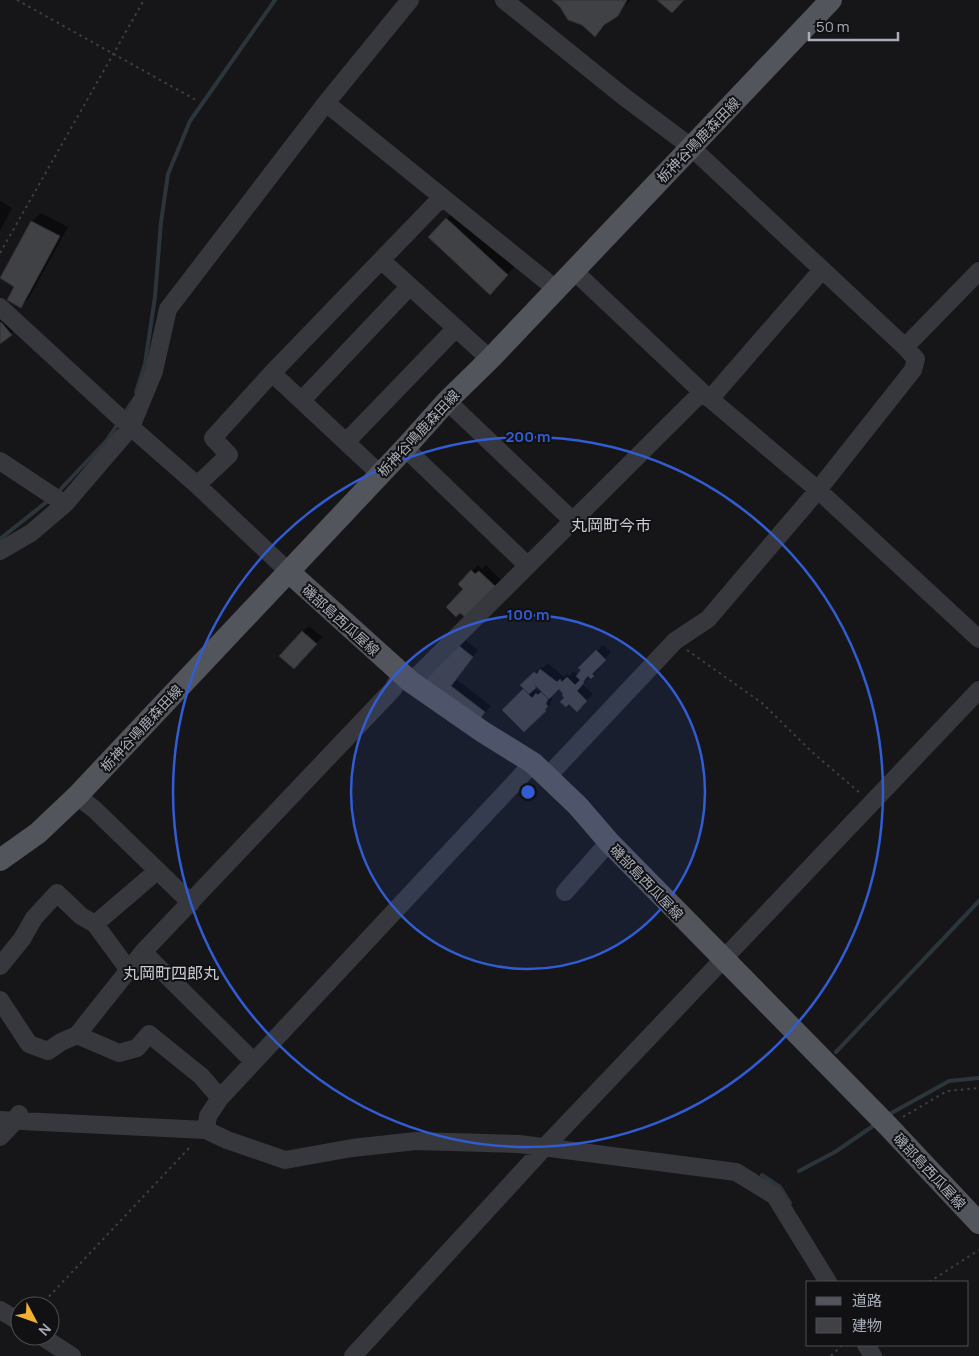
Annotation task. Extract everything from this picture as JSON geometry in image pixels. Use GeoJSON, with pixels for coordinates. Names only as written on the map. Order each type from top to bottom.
{"type":"FeatureCollection","features":[{"type":"Feature","properties":{"kind":"main road","name":"栃神谷鳴鹿森田線"},"geometry":{"type":"LineString","coordinates":[[0,860],[38,833],[77,796],[406,448],[447,401],[490,359],[831,0]]}},
{"type":"Feature","properties":{"kind":"main road","name":"磯部島西瓜屋線"},"geometry":{"type":"LineString","coordinates":[[289,572],[406,678],[541,769],[578,806],[608,842],[882,1120],[979,1223]]}},
{"type":"Feature","properties":{"kind":"street"},"geometry":{"type":"LineString","coordinates":[[0,551],[31,533],[65,504],[124,421],[154,370],[168,309],[326,103],[410,0]]}},
{"type":"Feature","properties":{"kind":"street"},"geometry":{"type":"LineString","coordinates":[[207,1123],[220,1098],[541,769],[675,641],[708,619],[818,490],[913,370],[916,359],[691,147],[623,96],[504,0]]}},
{"type":"Feature","properties":{"kind":"street"},"geometry":{"type":"LineString","coordinates":[[326,103],[556,289]]}},
{"type":"Feature","properties":{"kind":"street"},"geometry":{"type":"LineString","coordinates":[[197,484],[229,455],[213,438],[272,373],[442,197]]}},
{"type":"Feature","properties":{"kind":"street"},"geometry":{"type":"LineString","coordinates":[[381,260],[490,359]]}},
{"type":"Feature","properties":{"kind":"street"},"geometry":{"type":"LineString","coordinates":[[574,270],[706,396],[818,490],[979,639]]}},
{"type":"Feature","properties":{"kind":"street"},"geometry":{"type":"LineString","coordinates":[[0,1000],[29,1044],[48,1051],[61,1042],[77,1035],[143,952],[393,689],[706,396],[822,270]]}},
{"type":"Feature","properties":{"kind":"street"},"geometry":{"type":"LineString","coordinates":[[905,347],[979,272]]}},
{"type":"Feature","properties":{"kind":"street"},"geometry":{"type":"LineString","coordinates":[[302,400],[410,286]]}},
{"type":"Feature","properties":{"kind":"street"},"geometry":{"type":"LineString","coordinates":[[0,307],[124,421],[197,484],[289,572]]}},
{"type":"Feature","properties":{"kind":"street"},"geometry":{"type":"LineString","coordinates":[[347,442],[456,328]]}},
{"type":"Feature","properties":{"kind":"street"},"geometry":{"type":"LineString","coordinates":[[272,373],[380,474]]}},
{"type":"Feature","properties":{"kind":"street"},"geometry":{"type":"LineString","coordinates":[[447,401],[572,520]]}},
{"type":"Feature","properties":{"kind":"street"},"geometry":{"type":"LineString","coordinates":[[406,448],[527,565]]}},
{"type":"Feature","properties":{"kind":"street"},"geometry":{"type":"LineString","coordinates":[[0,460],[65,504]]}},
{"type":"Feature","properties":{"kind":"street"},"geometry":{"type":"LineString","coordinates":[[353,1356],[543,1149],[979,690]]}},
{"type":"Feature","properties":{"kind":"street"},"geometry":{"type":"LineString","coordinates":[[77,796],[94,809],[190,903]]}},
{"type":"Feature","properties":{"kind":"street"},"geometry":{"type":"LineString","coordinates":[[565,892],[608,842]]}},
{"type":"Feature","properties":{"kind":"street"},"geometry":{"type":"LineString","coordinates":[[95,924],[157,871]]}},
{"type":"Feature","properties":{"kind":"street"},"geometry":{"type":"LineString","coordinates":[[0,966],[22,939],[34,918],[57,893],[81,916],[95,924],[128,969]]}},
{"type":"Feature","properties":{"kind":"street"},"geometry":{"type":"LineString","coordinates":[[143,952],[254,1062]]}},
{"type":"Feature","properties":{"kind":"street"},"geometry":{"type":"LineString","coordinates":[[77,1035],[119,1053],[137,1048],[149,1034],[201,1076],[220,1098]]}},
{"type":"Feature","properties":{"kind":"street"},"geometry":{"type":"LineString","coordinates":[[0,1136],[12,1117],[207,1123],[227,1140],[285,1160],[352,1148],[416,1141],[519,1144],[736,1172],[775,1196],[827,1281]]}},
{"type":"Feature","properties":{"kind":"street"},"geometry":{"type":"LineString","coordinates":[[57,1346],[72,1356]]}},
{"type":"Feature","properties":{"kind":"path"},"geometry":{"type":"LineString","coordinates":[[18,0],[196,100]]}},
{"type":"Feature","properties":{"kind":"path"},"geometry":{"type":"LineString","coordinates":[[0,253],[144,0]]}},
{"type":"Feature","properties":{"kind":"path"},"geometry":{"type":"LineString","coordinates":[[675,641],[762,703],[812,752],[871,804]]}},
{"type":"Feature","properties":{"kind":"path"},"geometry":{"type":"LineString","coordinates":[[882,1120],[947,1091],[979,1088]]}},
{"type":"Feature","properties":{"kind":"path"},"geometry":{"type":"LineString","coordinates":[[49,1296],[207,1123]]}},
{"type":"Feature","properties":{"kind":"path"},"geometry":{"type":"LineString","coordinates":[[931,1281],[979,1250]]}},
{"type":"Feature","properties":{"kind":"path"},"geometry":{"type":"LineString","coordinates":[[831,1356],[841,1346]]}},
{"type":"Feature","properties":{"kind":"building"},"geometry":{"type":"Polygon","coordinates":[[[552,0],[627,0],[618,16],[604,25],[595,37],[582,25],[568,20],[560,7],[552,0]]]}},
{"type":"Feature","properties":{"kind":"building"},"geometry":{"type":"Polygon","coordinates":[[[657,0],[684,0],[672,13],[657,0]]]}},
{"type":"Feature","properties":{"kind":"building"},"geometry":{"type":"Polygon","coordinates":[[[446,218],[508,275],[490,295],[428,237],[446,218]]]}},
{"type":"Feature","properties":{"kind":"building"},"geometry":{"type":"Polygon","coordinates":[[[31,221],[60,236],[21,308],[7,300],[14,287],[0,278],[31,221]]]}},
{"type":"Feature","properties":{"kind":"building"},"geometry":{"type":"Polygon","coordinates":[[[0,323],[12,335],[0,344],[0,323]]]}},
{"type":"Feature","properties":{"kind":"building"},"geometry":{"type":"Polygon","coordinates":[[[471,570],[475,574],[479,571],[496,587],[466,618],[460,613],[456,617],[446,607],[463,589],[458,584],[471,570]]]}},
{"type":"Feature","properties":{"kind":"building"},"geometry":{"type":"Polygon","coordinates":[[[302,631],[317,644],[294,669],[279,656],[302,631]]]}},
{"type":"Feature","properties":{"kind":"building"},"geometry":{"type":"Polygon","coordinates":[[[458,645],[473,657],[451,686],[485,712],[478,722],[423,682],[458,645]]]}},
{"type":"Feature","properties":{"kind":"building"},"geometry":{"type":"Polygon","coordinates":[[[596,650],[606,660],[592,674],[594,676],[591,679],[588,676],[577,691],[587,701],[577,712],[569,704],[566,707],[560,702],[564,698],[559,689],[549,699],[535,685],[536,688],[529,694],[520,685],[534,672],[537,674],[540,669],[557,682],[560,679],[562,682],[567,677],[575,685],[580,680],[576,676],[581,670],[578,668],[596,650]]]}},
{"type":"Feature","properties":{"kind":"building"},"geometry":{"type":"Polygon","coordinates":[[[523,689],[532,698],[536,693],[538,695],[541,692],[548,699],[546,711],[524,732],[502,710],[523,689]]]}},
{"type":"Feature","properties":{"kind":"waterway"},"geometry":{"type":"LineString","coordinates":[[136,392],[145,364],[155,297],[161,222],[168,174],[190,121],[275,0]]}},
{"type":"Feature","properties":{"kind":"waterway"},"geometry":{"type":"LineString","coordinates":[[124,414],[134,399]]}},
{"type":"Feature","properties":{"kind":"waterway"},"geometry":{"type":"LineString","coordinates":[[58,492],[107,440],[119,422]]}},
{"type":"Feature","properties":{"kind":"waterway"},"geometry":{"type":"LineString","coordinates":[[0,539],[49,500]]}},
{"type":"Feature","properties":{"kind":"waterway"},"geometry":{"type":"LineString","coordinates":[[836,1052],[979,901]]}},
{"type":"Feature","properties":{"kind":"waterway"},"geometry":{"type":"LineString","coordinates":[[888,1115],[949,1081],[979,1078]]}},
{"type":"Feature","properties":{"kind":"waterway"},"geometry":{"type":"LineString","coordinates":[[799,1171],[835,1152],[876,1124]]}},
{"type":"Feature","properties":{"kind":"waterway"},"geometry":{"type":"LineString","coordinates":[[762,1175],[780,1187],[790,1203]]}},
{"type":"Feature","properties":{"kind":"district","name":"丸岡町今市"},"geometry":{"type":"Point","coordinates":[611,525]}},
{"type":"Feature","properties":{"kind":"district","name":"丸岡町四郎丸"},"geometry":{"type":"Point","coordinates":[171,973]}}]}
